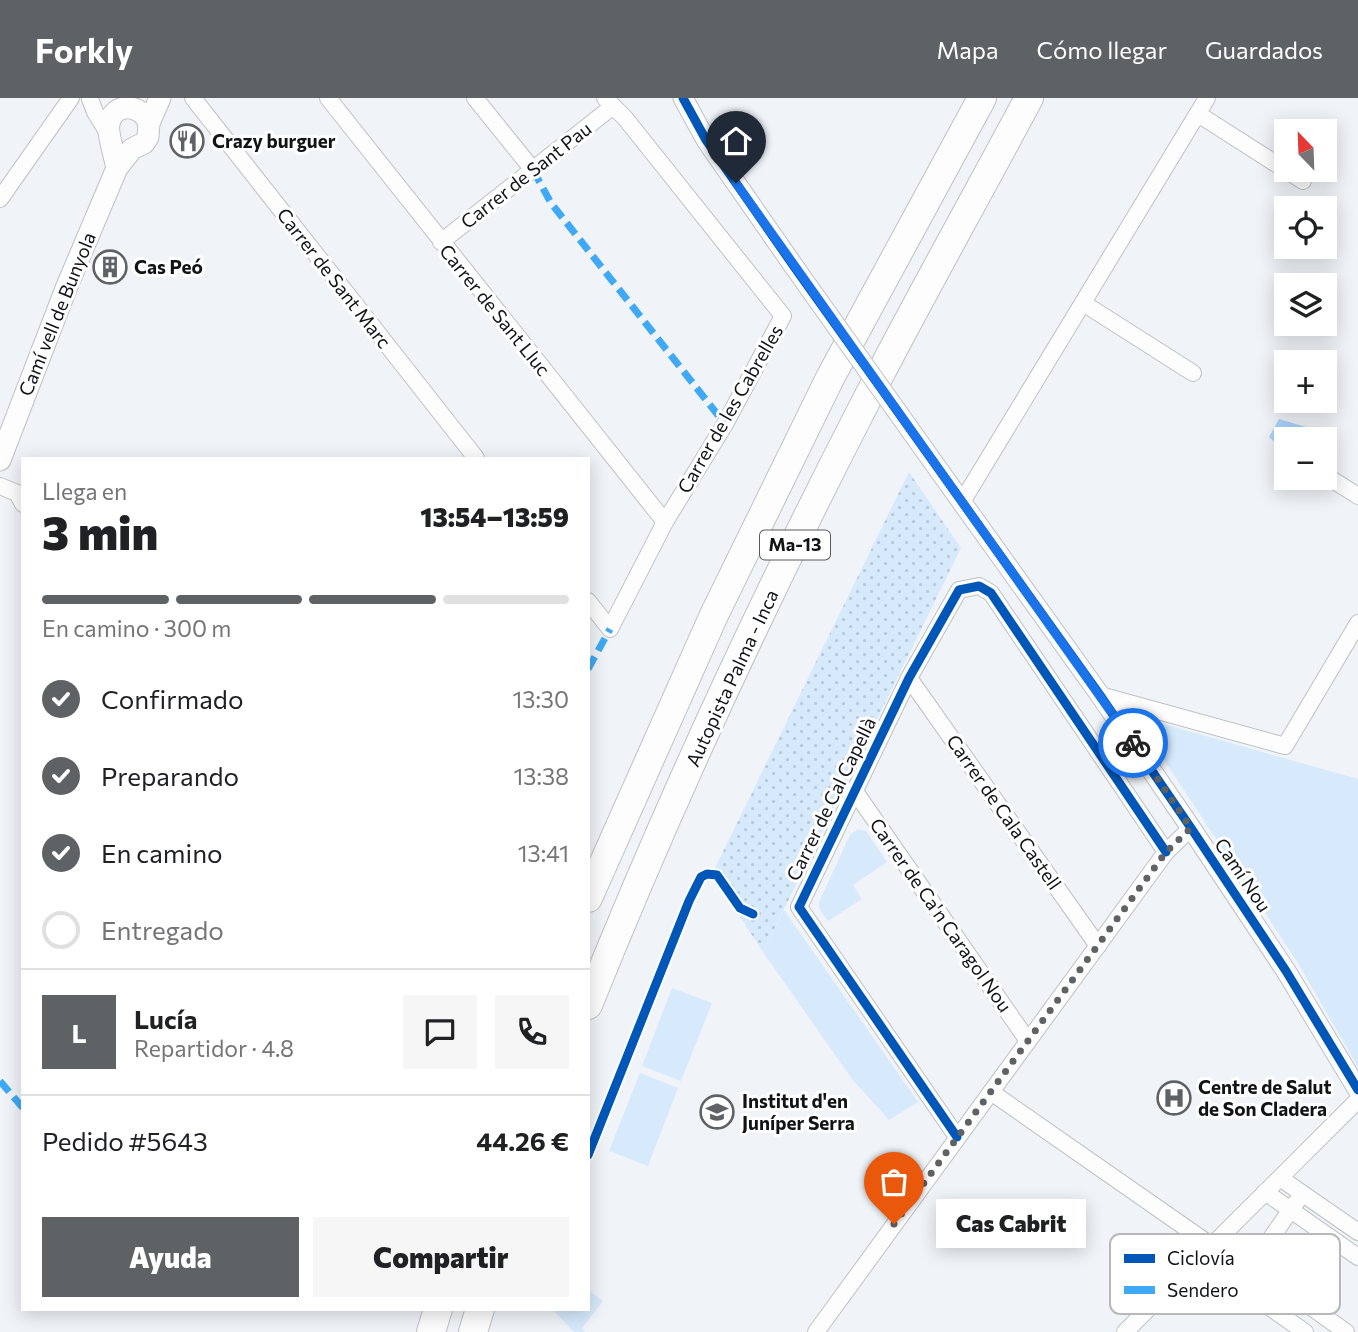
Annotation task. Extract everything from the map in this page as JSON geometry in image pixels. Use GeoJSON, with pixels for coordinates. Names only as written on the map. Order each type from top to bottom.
{"type":"FeatureCollection","features":[{"type":"Feature","properties":{"kind":"highway","name":"Ma-13"},"geometry":{"type":"LineString","coordinates":[[590,894],[714,615],[830,378],[982,98]]}},
{"type":"Feature","properties":{"kind":"highway","name":"Autopista Palma - Inca"},"geometry":{"type":"LineString","coordinates":[[590,1000],[640,879],[718,706],[803,528],[896,342],[1029,98]]}},
{"type":"Feature","properties":{"kind":"highway"},"geometry":{"type":"LineString","coordinates":[[431,1332],[437,1311]]}},
{"type":"Feature","properties":{"kind":"highway"},"geometry":{"type":"LineString","coordinates":[[473,1332],[479,1311]]}},
{"type":"Feature","properties":{"kind":"main road"},"geometry":{"type":"LineString","coordinates":[[149,124],[160,98]]}},
{"type":"Feature","properties":{"kind":"main road"},"geometry":{"type":"LineString","coordinates":[[135,105],[144,113],[149,124],[150,130],[144,143],[118,141],[110,120],[117,111],[135,105]]}},
{"type":"Feature","properties":{"kind":"main road","name":"Camí vell de Bunyola"},"geometry":{"type":"LineString","coordinates":[[0,460],[67,286],[117,168],[118,141]]}},
{"type":"Feature","properties":{"kind":"street"},"geometry":{"type":"LineString","coordinates":[[0,199],[71,98]]}},
{"type":"Feature","properties":{"kind":"street","name":"Carrer de Sant Marc"},"geometry":{"type":"LineString","coordinates":[[193,98],[475,457]]}},
{"type":"Feature","properties":{"kind":"street","name":"Carrer de Sant Lluc"},"geometry":{"type":"LineString","coordinates":[[328,98],[665,522]]}},
{"type":"Feature","properties":{"kind":"street"},"geometry":{"type":"LineString","coordinates":[[475,98],[533,170]]}},
{"type":"Feature","properties":{"kind":"street","name":"Camí Nou"},"geometry":{"type":"LineString","coordinates":[[683,98],[706,140],[795,268],[1100,695],[1191,828],[1286,971],[1358,1090]]}},
{"type":"Feature","properties":{"kind":"street"},"geometry":{"type":"LineString","coordinates":[[962,502],[1207,98]]}},
{"type":"Feature","properties":{"kind":"street"},"geometry":{"type":"LineString","coordinates":[[118,141],[95,112],[89,99],[135,105]]}},
{"type":"Feature","properties":{"kind":"street","name":"Carrer de Sant Pau"},"geometry":{"type":"LineString","coordinates":[[441,242],[533,170],[608,103]]}},
{"type":"Feature","properties":{"kind":"street","name":"Carrer de les Cabrelles"},"geometry":{"type":"LineString","coordinates":[[590,604],[610,629],[665,522],[725,424],[783,316],[625,118],[608,103]]}},
{"type":"Feature","properties":{"kind":"street"},"geometry":{"type":"LineString","coordinates":[[1198,114],[1274,162]]}},
{"type":"Feature","properties":{"kind":"street"},"geometry":{"type":"LineString","coordinates":[[1083,303],[1193,373]]}},
{"type":"Feature","properties":{"kind":"street"},"geometry":{"type":"LineString","coordinates":[[1337,483],[1358,496]]}},
{"type":"Feature","properties":{"kind":"street"},"geometry":{"type":"LineString","coordinates":[[0,486],[17,494],[21,501]]}},
{"type":"Feature","properties":{"kind":"street","name":"Carrer de Cal Capellà"},"geometry":{"type":"LineString","coordinates":[[957,1137],[799,907],[909,678],[960,590],[979,586],[991,593],[1166,852]]}},
{"type":"Feature","properties":{"kind":"street"},"geometry":{"type":"LineString","coordinates":[[1100,695],[1285,746],[1358,623]]}},
{"type":"Feature","properties":{"kind":"street","name":"Carrer de Cala Castell"},"geometry":{"type":"LineString","coordinates":[[909,678],[1098,946]]}},
{"type":"Feature","properties":{"kind":"street","name":"Carrer de Ca'n Caragol Nou"},"geometry":{"type":"LineString","coordinates":[[854,790],[1028,1041]]}},
{"type":"Feature","properties":{"kind":"street"},"geometry":{"type":"LineString","coordinates":[[816,1332],[1166,852],[1191,828]]}},
{"type":"Feature","properties":{"kind":"street"},"geometry":{"type":"LineString","coordinates":[[991,1092],[1201,1234]]}},
{"type":"Feature","properties":{"kind":"street"},"geometry":{"type":"LineString","coordinates":[[1223,1234],[1358,1100]]}},
{"type":"Feature","properties":{"kind":"street"},"geometry":{"type":"LineString","coordinates":[[1280,1178],[1358,1232]]}},
{"type":"Feature","properties":{"kind":"street"},"geometry":{"type":"LineString","coordinates":[[1265,1192],[1327,1234]]}},
{"type":"Feature","properties":{"kind":"street"},"geometry":{"type":"LineString","coordinates":[[1274,1234],[1302,1194]]}},
{"type":"Feature","properties":{"kind":"street"},"geometry":{"type":"LineString","coordinates":[[1340,1243],[1357,1254]]}},
{"type":"Feature","properties":{"kind":"street"},"geometry":{"type":"LineString","coordinates":[[1125,1332],[1143,1314]]}},
{"type":"Feature","properties":{"kind":"street"},"geometry":{"type":"LineString","coordinates":[[1279,1314],[1305,1332]]}},
{"type":"Feature","properties":{"kind":"street"},"geometry":{"type":"LineString","coordinates":[[1321,1314],[1346,1332]]}},
{"type":"Feature","properties":{"kind":"shaded area"},"geometry":{"type":"Polygon","coordinates":[[[909,472],[961,548],[763,952],[712,874],[909,472]]]}},
{"type":"Feature","properties":{"kind":"shaded area"},"geometry":{"type":"Polygon","coordinates":[[[1135,716],[1358,779],[1358,1067],[1298,963],[1135,716]]]}},
{"type":"Feature","properties":{"kind":"shaded area"},"geometry":{"type":"Polygon","coordinates":[[[858,829],[866,831],[887,862],[853,885],[862,899],[828,921],[819,908],[819,902],[850,835],[858,829]]]}},
{"type":"Feature","properties":{"kind":"shaded area"},"geometry":{"type":"Polygon","coordinates":[[[784,910],[918,1102],[889,1120],[852,1079],[763,952],[784,910]]]}},
{"type":"Feature","properties":{"kind":"shaded area"},"geometry":{"type":"Polygon","coordinates":[[[672,988],[712,1003],[681,1081],[642,1066],[672,988]]]}},
{"type":"Feature","properties":{"kind":"shaded area"},"geometry":{"type":"Polygon","coordinates":[[[640,1073],[678,1088],[648,1166],[609,1151],[640,1073]]]}},
{"type":"Feature","properties":{"kind":"shaded area"},"geometry":{"type":"Polygon","coordinates":[[[590,1291],[603,1301],[582,1328],[585,1332],[574,1332],[554,1311],[590,1311],[590,1291]]]}},
{"type":"Feature","properties":{"kind":"water"},"geometry":{"type":"Polygon","coordinates":[[[1279,419],[1306,427],[1275,427],[1279,419]]]}},
{"type":"Feature","properties":{"kind":"water"},"geometry":{"type":"Polygon","coordinates":[[[1274,428],[1274,442],[1269,437],[1274,428]]]}},
{"type":"Feature","properties":{"kind":"marked path"},"geometry":{"type":"LineString","coordinates":[[533,170],[551,203],[725,424]]}},
{"type":"Feature","properties":{"kind":"marked path"},"geometry":{"type":"LineString","coordinates":[[590,665],[610,629]]}},
{"type":"Feature","properties":{"kind":"marked path"},"geometry":{"type":"LineString","coordinates":[[0,1081],[21,1106]]}},
{"type":"Feature","properties":{"kind":"cycle path"},"geometry":{"type":"LineString","coordinates":[[683,98],[706,140],[795,268],[1100,695],[1191,828],[1286,971],[1358,1090]]}},
{"type":"Feature","properties":{"kind":"cycle path"},"geometry":{"type":"LineString","coordinates":[[957,1137],[799,907],[909,678],[959,590],[979,586],[991,593],[1166,852]]}},
{"type":"Feature","properties":{"kind":"cycle path"},"geometry":{"type":"LineString","coordinates":[[590,1150],[701,877],[707,874],[717,875],[740,908],[753,914]]}},
{"type":"Feature","properties":{"kind":"way so far"},"geometry":{"type":"LineString","coordinates":[[894,1224],[1166,852],[1191,828],[1133,743]]}},
{"type":"Feature","properties":{"kind":"place","name":"Crazy burguer"},"geometry":{"type":"Point","coordinates":[187,141]}},
{"type":"Feature","properties":{"kind":"place","name":"Cas Peó"},"geometry":{"type":"Point","coordinates":[110,267]}},
{"type":"Feature","properties":{"kind":"place","name":"Centre de Salut de Son Cladera"},"geometry":{"type":"Point","coordinates":[1174,1098]}},
{"type":"Feature","properties":{"kind":"place","name":"Institut d'en Juníper Serra"},"geometry":{"type":"Point","coordinates":[717,1112]}},
{"type":"Feature","properties":{"kind":"place","name":"Cas Cabrit"},"geometry":{"type":"Point","coordinates":[894,1224]}},
{"type":"Feature","properties":{"kind":"route"},"geometry":{"type":"LineString","coordinates":[[736,183],[1133,743]]}}]}
